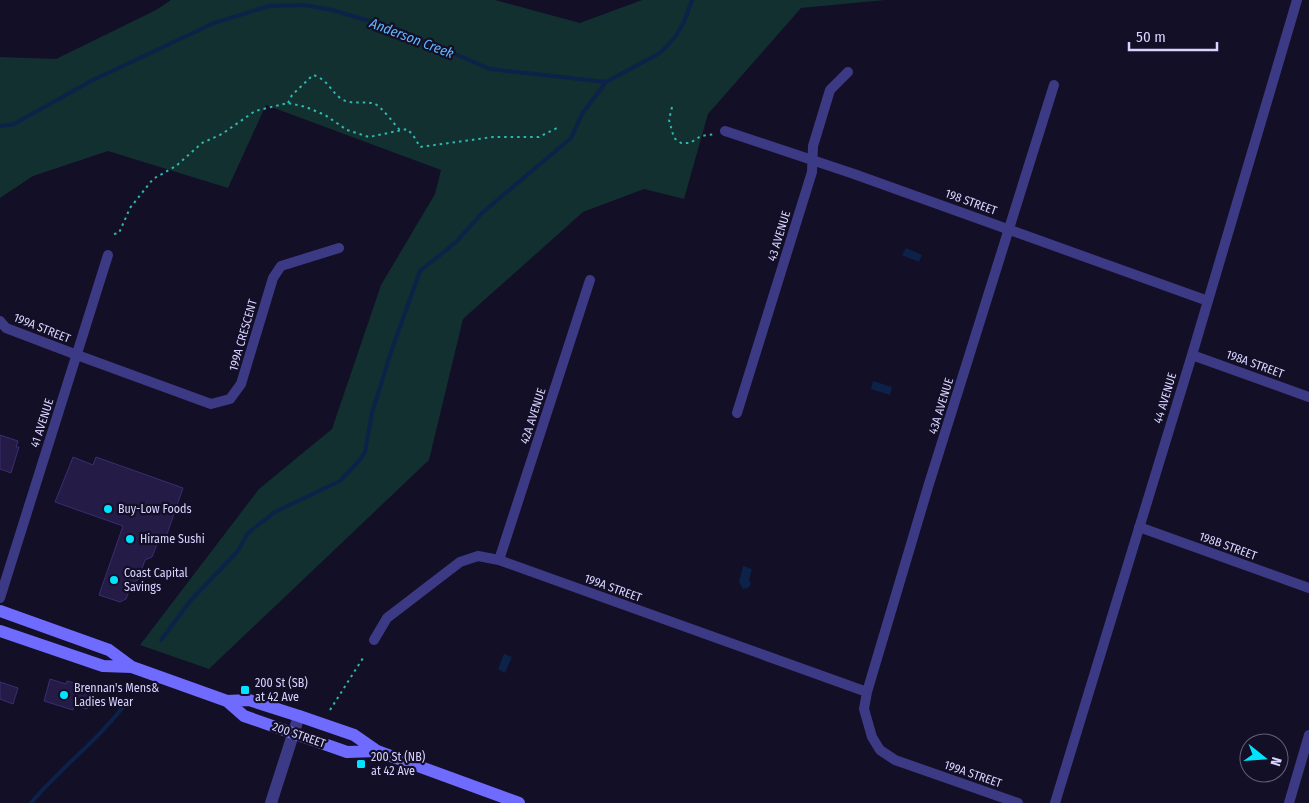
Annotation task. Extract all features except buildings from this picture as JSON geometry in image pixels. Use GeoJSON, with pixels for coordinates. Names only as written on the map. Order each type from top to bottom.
{"type":"FeatureCollection","features":[{"type":"Feature","properties":{"kind":"main road","name":"200 STREET"},"geometry":{"type":"LineString","coordinates":[[0,611],[109,650],[132,667],[226,701],[244,716],[347,752],[377,751]]}},
{"type":"Feature","properties":{"kind":"main road","name":"200 STREET"},"geometry":{"type":"LineString","coordinates":[[0,630],[103,666],[132,667]]}},
{"type":"Feature","properties":{"kind":"main road","name":"200 STREET"},"geometry":{"type":"LineString","coordinates":[[226,701],[249,700],[354,735],[377,751],[519,803]]}},
{"type":"Feature","properties":{"kind":"street","name":"44 AVENUE"},"geometry":{"type":"LineString","coordinates":[[1055,803],[1208,302],[1297,0]]}},
{"type":"Feature","properties":{"kind":"street","name":"43 AVENUE"},"geometry":{"type":"LineString","coordinates":[[737,413],[812,172],[813,146],[830,90],[848,72]]}},
{"type":"Feature","properties":{"kind":"street","name":"43A AVENUE"},"geometry":{"type":"LineString","coordinates":[[872,737],[864,708],[867,692],[1054,85]]}},
{"type":"Feature","properties":{"kind":"street","name":"198 STREET"},"geometry":{"type":"LineString","coordinates":[[725,131],[812,160],[1208,302]]}},
{"type":"Feature","properties":{"kind":"street","name":"199A CRESCENT"},"geometry":{"type":"LineString","coordinates":[[77,355],[212,404],[230,399],[241,384],[272,278],[281,266],[339,248]]}},
{"type":"Feature","properties":{"kind":"street","name":"41 AVENUE"},"geometry":{"type":"LineString","coordinates":[[0,598],[108,255]]}},
{"type":"Feature","properties":{"kind":"street","name":"42A AVENUE"},"geometry":{"type":"LineString","coordinates":[[499,560],[590,280]]}},
{"type":"Feature","properties":{"kind":"street","name":"199A STREET"},"geometry":{"type":"LineString","coordinates":[[0,321],[6,328],[77,355]]}},
{"type":"Feature","properties":{"kind":"street","name":"198A STREET"},"geometry":{"type":"LineString","coordinates":[[1192,355],[1309,397]]}},
{"type":"Feature","properties":{"kind":"street","name":"198B STREET"},"geometry":{"type":"LineString","coordinates":[[1139,528],[1309,588]]}},
{"type":"Feature","properties":{"kind":"street","name":"199A STREET"},"geometry":{"type":"LineString","coordinates":[[374,640],[387,618],[460,562],[478,556],[499,560],[867,692]]}},
{"type":"Feature","properties":{"kind":"street"},"geometry":{"type":"LineString","coordinates":[[270,803],[299,716]]}},
{"type":"Feature","properties":{"kind":"street"},"geometry":{"type":"LineString","coordinates":[[1289,803],[1309,736]]}},
{"type":"Feature","properties":{"kind":"street","name":"199A STREET"},"geometry":{"type":"LineString","coordinates":[[872,737],[880,750],[895,760],[1018,803]]}},
{"type":"Feature","properties":{"kind":"path"},"geometry":{"type":"LineString","coordinates":[[288,103],[292,95],[314,75],[326,81],[341,99],[351,103],[374,104],[400,130]]}},
{"type":"Feature","properties":{"kind":"path"},"geometry":{"type":"LineString","coordinates":[[114,234],[119,233],[130,208],[153,179],[176,166],[202,143],[222,134],[255,111],[288,103],[306,107],[325,115],[347,130],[369,137],[406,129],[413,135],[420,147],[492,137],[539,137],[559,127]]}},
{"type":"Feature","properties":{"kind":"path"},"geometry":{"type":"LineString","coordinates":[[672,107],[669,120],[674,138],[681,143],[690,143],[701,136],[725,131]]}},
{"type":"Feature","properties":{"kind":"path"},"geometry":{"type":"LineString","coordinates":[[330,710],[363,658]]}},
{"type":"Feature","properties":{"kind":"green space"},"geometry":{"type":"Polygon","coordinates":[[[171,0],[495,0],[580,23],[642,0],[885,0],[801,8],[708,114],[684,199],[644,189],[583,212],[463,319],[429,460],[209,669],[140,645],[259,489],[332,429],[381,285],[435,194],[441,170],[266,105],[228,188],[108,151],[33,176],[0,198],[0,57],[56,59],[156,10],[171,0]]]}},
{"type":"Feature","properties":{"kind":"water"},"geometry":{"type":"Polygon","coordinates":[[[906,248],[922,255],[919,262],[902,255],[906,248]]]}},
{"type":"Feature","properties":{"kind":"water"},"geometry":{"type":"Polygon","coordinates":[[[873,381],[892,387],[890,395],[871,389],[873,381]]]}},
{"type":"Feature","properties":{"kind":"water"},"geometry":{"type":"Polygon","coordinates":[[[743,566],[752,569],[749,580],[751,584],[748,588],[743,589],[739,582],[743,566]]]}},
{"type":"Feature","properties":{"kind":"water"},"geometry":{"type":"Polygon","coordinates":[[[504,654],[512,657],[505,673],[498,669],[504,654]]]}},
{"type":"Feature","properties":{"kind":"waterway","name":"Anderson Creek"},"geometry":{"type":"LineString","coordinates":[[0,126],[14,124],[91,81],[214,23],[269,6],[304,5],[332,10],[397,29],[490,69],[606,82],[660,53],[676,36],[684,22],[692,0]]}},
{"type":"Feature","properties":{"kind":"waterway"},"geometry":{"type":"LineString","coordinates":[[161,640],[191,600],[237,552],[248,533],[275,512],[340,481],[359,461],[365,452],[372,413],[391,352],[420,271],[456,242],[482,213],[571,138],[582,114],[606,82]]}},
{"type":"Feature","properties":{"kind":"waterway"},"geometry":{"type":"LineString","coordinates":[[31,803],[94,740],[129,699]]}},
{"type":"Feature","properties":{"kind":"place","name":"Buy-Low Foods"},"geometry":{"type":"Point","coordinates":[108,509]}},
{"type":"Feature","properties":{"kind":"place","name":"Hirame Sushi"},"geometry":{"type":"Point","coordinates":[130,539]}},
{"type":"Feature","properties":{"kind":"place","name":"Coast Capital Savings"},"geometry":{"type":"Point","coordinates":[114,580]}},
{"type":"Feature","properties":{"kind":"place","name":"200 St (SB) at 42 Ave"},"geometry":{"type":"Point","coordinates":[245,690]}},
{"type":"Feature","properties":{"kind":"place","name":"Brennan's Mens& Ladies Wear"},"geometry":{"type":"Point","coordinates":[64,695]}},
{"type":"Feature","properties":{"kind":"place","name":"200 St (NB) at 42 Ave"},"geometry":{"type":"Point","coordinates":[361,764]}}]}
